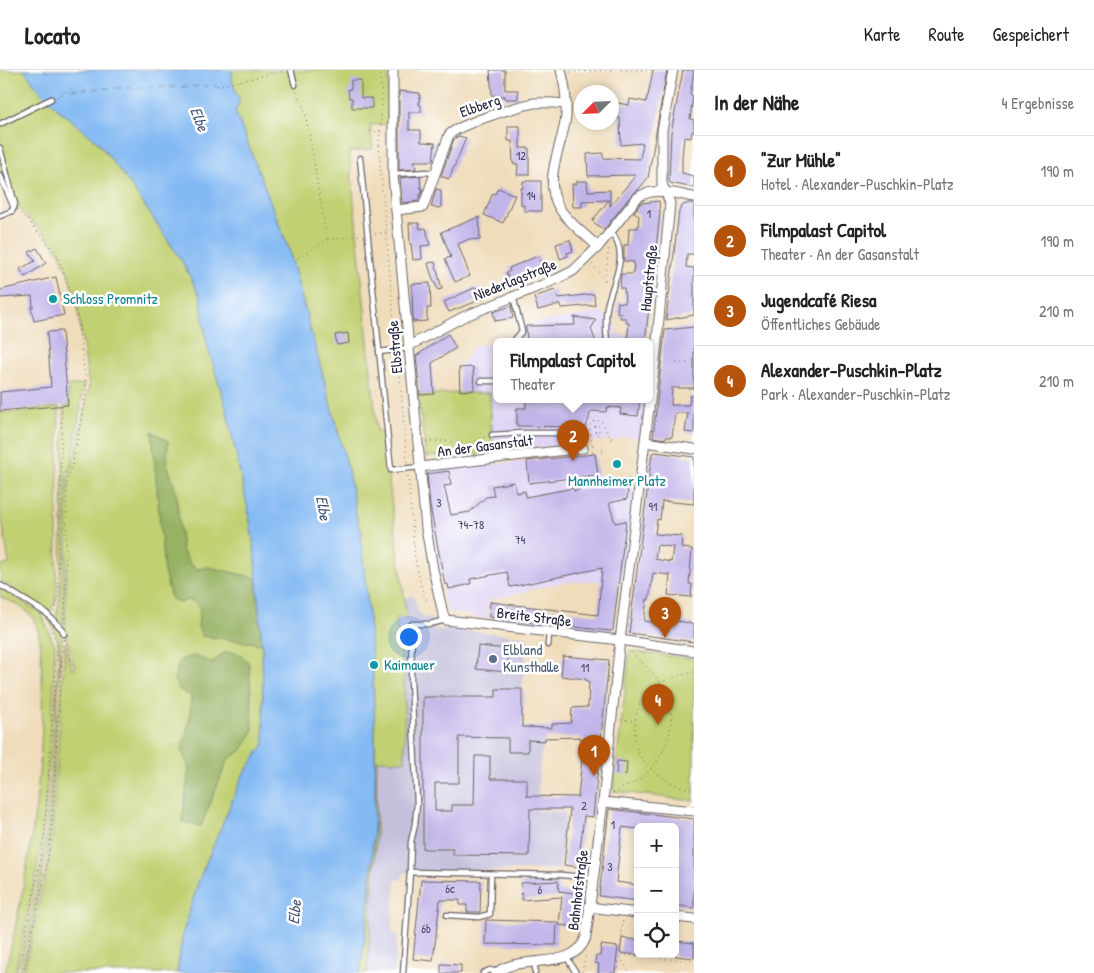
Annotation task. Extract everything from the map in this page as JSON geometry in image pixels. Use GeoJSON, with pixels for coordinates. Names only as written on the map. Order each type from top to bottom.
{"type":"FeatureCollection","features":[{"type":"Feature","properties":{"kind":"street","name":"Elbstraße"},"geometry":{"type":"LineString","coordinates":[[393,70],[393,174],[420,467],[426,528],[446,620]]}},
{"type":"Feature","properties":{"kind":"street","name":"Hauptstraße"},"geometry":{"type":"LineString","coordinates":[[653,352],[670,203],[662,184],[662,131],[674,70]]}},
{"type":"Feature","properties":{"kind":"street"},"geometry":{"type":"LineString","coordinates":[[561,72],[566,104],[564,128],[553,172],[553,191],[556,202],[562,212],[598,247]]}},
{"type":"Feature","properties":{"kind":"street","name":"Elbberg"},"geometry":{"type":"LineString","coordinates":[[396,210],[423,208],[447,140],[454,130],[534,103],[566,104]]}},
{"type":"Feature","properties":{"kind":"street","name":"Niederlagstraße"},"geometry":{"type":"LineString","coordinates":[[409,346],[464,317],[565,275],[588,258],[637,198],[650,192],[664,192]]}},
{"type":"Feature","properties":{"kind":"street"},"geometry":{"type":"LineString","coordinates":[[664,192],[694,198]]}},
{"type":"Feature","properties":{"kind":"street","name":"Hauptstraße"},"geometry":{"type":"LineString","coordinates":[[620,640],[648,403]]}},
{"type":"Feature","properties":{"kind":"street"},"geometry":{"type":"LineString","coordinates":[[645,442],[694,449]]}},
{"type":"Feature","properties":{"kind":"street","name":"An der Gasanstalt"},"geometry":{"type":"LineString","coordinates":[[420,467],[587,450]]}},
{"type":"Feature","properties":{"kind":"street","name":"Breite Straße"},"geometry":{"type":"LineString","coordinates":[[446,620],[620,640],[694,651]]}},
{"type":"Feature","properties":{"kind":"street","name":"Bahnhofstraße"},"geometry":{"type":"LineString","coordinates":[[569,960],[578,955],[584,945],[603,802],[620,640]]}},
{"type":"Feature","properties":{"kind":"street"},"geometry":{"type":"LineString","coordinates":[[603,802],[694,811]]}},
{"type":"Feature","properties":{"kind":"street"},"geometry":{"type":"LineString","coordinates":[[589,907],[634,912]]}},
{"type":"Feature","properties":{"kind":"street"},"geometry":{"type":"LineString","coordinates":[[679,917],[694,919]]}},
{"type":"Feature","properties":{"kind":"street"},"geometry":{"type":"LineString","coordinates":[[496,973],[512,966],[535,969],[569,960]]}},
{"type":"Feature","properties":{"kind":"lane"},"geometry":{"type":"LineString","coordinates":[[290,70],[295,85]]}},
{"type":"Feature","properties":{"kind":"lane"},"geometry":{"type":"LineString","coordinates":[[0,124],[51,99]]}},
{"type":"Feature","properties":{"kind":"lane"},"geometry":{"type":"LineString","coordinates":[[0,148],[15,204],[10,212],[0,216]]}},
{"type":"Feature","properties":{"kind":"lane"},"geometry":{"type":"LineString","coordinates":[[360,158],[391,470],[420,467]]}},
{"type":"Feature","properties":{"kind":"lane"},"geometry":{"type":"LineString","coordinates":[[393,174],[428,172],[436,174]]}},
{"type":"Feature","properties":{"kind":"lane"},"geometry":{"type":"LineString","coordinates":[[0,175],[14,208]]}},
{"type":"Feature","properties":{"kind":"lane"},"geometry":{"type":"LineString","coordinates":[[606,338],[607,306],[618,272],[620,252],[619,244],[608,235]]}},
{"type":"Feature","properties":{"kind":"lane"},"geometry":{"type":"LineString","coordinates":[[513,296],[522,331],[516,338]]}},
{"type":"Feature","properties":{"kind":"lane"},"geometry":{"type":"LineString","coordinates":[[379,352],[397,350],[409,346]]}},
{"type":"Feature","properties":{"kind":"lane"},"geometry":{"type":"LineString","coordinates":[[481,381],[493,380]]}},
{"type":"Feature","properties":{"kind":"lane"},"geometry":{"type":"LineString","coordinates":[[492,435],[578,433],[587,450]]}},
{"type":"Feature","properties":{"kind":"lane"},"geometry":{"type":"LineString","coordinates":[[0,585],[51,616],[64,634]]}},
{"type":"Feature","properties":{"kind":"lane"},"geometry":{"type":"LineString","coordinates":[[403,973],[411,842],[417,804],[411,680],[412,624],[430,624],[446,620]]}},
{"type":"Feature","properties":{"kind":"lane"},"geometry":{"type":"LineString","coordinates":[[548,645],[550,633]]}},
{"type":"Feature","properties":{"kind":"lane"},"geometry":{"type":"LineString","coordinates":[[410,872],[562,875],[592,878]]}},
{"type":"Feature","properties":{"kind":"lane"},"geometry":{"type":"LineString","coordinates":[[447,915],[479,917],[490,914],[491,874]]}},
{"type":"Feature","properties":{"kind":"lane"},"geometry":{"type":"LineString","coordinates":[[569,960],[576,973]]}},
{"type":"Feature","properties":{"kind":"lane"},"geometry":{"type":"LineString","coordinates":[[483,973],[490,970],[496,973]]}},
{"type":"Feature","properties":{"kind":"path"},"geometry":{"type":"LineString","coordinates":[[217,86],[290,70]]}},
{"type":"Feature","properties":{"kind":"path"},"geometry":{"type":"LineString","coordinates":[[380,70],[382,194],[414,558],[426,599],[440,599]]}},
{"type":"Feature","properties":{"kind":"path"},"geometry":{"type":"LineString","coordinates":[[561,72],[614,70]]}},
{"type":"Feature","properties":{"kind":"path"},"geometry":{"type":"LineString","coordinates":[[621,70],[653,70]]}},
{"type":"Feature","properties":{"kind":"path"},"geometry":{"type":"LineString","coordinates":[[295,85],[299,100],[303,105],[308,127],[327,240]]}},
{"type":"Feature","properties":{"kind":"path"},"geometry":{"type":"LineString","coordinates":[[51,99],[71,89]]}},
{"type":"Feature","properties":{"kind":"path"},"geometry":{"type":"LineString","coordinates":[[370,131],[393,133]]}},
{"type":"Feature","properties":{"kind":"path"},"geometry":{"type":"LineString","coordinates":[[14,208],[27,219],[57,254],[75,306],[86,389],[74,455],[67,479],[65,617]]}},
{"type":"Feature","properties":{"kind":"path"},"geometry":{"type":"LineString","coordinates":[[298,258],[327,240],[367,234]]}},
{"type":"Feature","properties":{"kind":"path"},"geometry":{"type":"LineString","coordinates":[[605,280],[609,247],[608,235]]}},
{"type":"Feature","properties":{"kind":"path"},"geometry":{"type":"LineString","coordinates":[[588,258],[612,290]]}},
{"type":"Feature","properties":{"kind":"path"},"geometry":{"type":"LineString","coordinates":[[676,362],[688,363]]}},
{"type":"Feature","properties":{"kind":"path"},"geometry":{"type":"LineString","coordinates":[[51,616],[57,605],[58,597],[62,408]]}},
{"type":"Feature","properties":{"kind":"path"},"geometry":{"type":"LineString","coordinates":[[587,450],[604,451],[592,445],[590,420],[594,421],[596,435],[598,434],[598,421],[601,420],[611,439],[619,439]]}},
{"type":"Feature","properties":{"kind":"path"},"geometry":{"type":"LineString","coordinates":[[418,441],[444,441],[469,444],[485,436],[492,435],[496,459]]}},
{"type":"Feature","properties":{"kind":"path"},"geometry":{"type":"LineString","coordinates":[[16,973],[36,884],[45,830],[57,649],[57,642],[50,626]]}},
{"type":"Feature","properties":{"kind":"path"},"geometry":{"type":"LineString","coordinates":[[64,634],[73,667]]}},
{"type":"Feature","properties":{"kind":"path"},"geometry":{"type":"LineString","coordinates":[[23,973],[46,869],[51,836],[64,634]]}},
{"type":"Feature","properties":{"kind":"path"},"geometry":{"type":"LineString","coordinates":[[603,802],[614,792],[642,778],[662,753],[670,731],[669,703],[662,684],[620,640]]}},
{"type":"Feature","properties":{"kind":"path"},"geometry":{"type":"LineString","coordinates":[[694,672],[680,675],[643,697],[638,708],[636,722],[636,746],[638,752],[651,768],[665,779],[694,790]]}},
{"type":"Feature","properties":{"kind":"path"},"geometry":{"type":"LineString","coordinates":[[616,720],[636,722]]}},
{"type":"Feature","properties":{"kind":"path"},"geometry":{"type":"LineString","coordinates":[[618,973],[624,911]]}},
{"type":"Feature","properties":{"kind":"path"},"geometry":{"type":"LineString","coordinates":[[582,973],[587,955],[584,945]]}},
{"type":"Feature","properties":{"kind":"path"},"geometry":{"type":"LineString","coordinates":[[620,956],[694,961]]}},
{"type":"Feature","properties":{"kind":"path"},"geometry":{"type":"LineString","coordinates":[[620,956],[630,973]]}},
{"type":"Feature","properties":{"kind":"shaded area"},"geometry":{"type":"Polygon","coordinates":[[[601,312],[617,326],[616,334],[625,335],[625,338],[505,338],[523,325],[601,312]]]}},
{"type":"Feature","properties":{"kind":"shaded area"},"geometry":{"type":"Polygon","coordinates":[[[493,341],[493,403],[646,403],[642,438],[619,437],[619,440],[493,453],[490,393],[459,393],[459,367],[474,347],[493,341]]]}},
{"type":"Feature","properties":{"kind":"shaded area"},"geometry":{"type":"Polygon","coordinates":[[[368,375],[402,598],[414,596],[418,612],[426,618],[432,619],[432,629],[528,637],[522,689],[525,694],[522,727],[545,727],[545,741],[540,758],[537,811],[565,812],[560,869],[403,873],[402,879],[396,880],[392,933],[398,934],[394,973],[367,973],[376,835],[378,712],[368,375]]]}},
{"type":"Feature","properties":{"kind":"shaded area"},"geometry":{"type":"Polygon","coordinates":[[[595,454],[598,475],[636,478],[625,580],[559,583],[489,600],[486,619],[447,612],[429,518],[423,471],[595,454]]]}},
{"type":"Feature","properties":{"kind":"green space"},"geometry":{"type":"Polygon","coordinates":[[[0,70],[24,70],[41,92],[60,111],[97,141],[130,184],[182,261],[200,296],[207,344],[226,407],[249,514],[254,547],[262,644],[264,745],[243,775],[199,880],[183,933],[177,973],[24,973],[47,869],[52,836],[65,643],[72,669],[75,668],[65,634],[68,479],[76,454],[89,386],[77,304],[67,270],[59,252],[45,234],[23,213],[12,198],[0,168],[0,70]]]}},
{"type":"Feature","properties":{"kind":"green space"},"geometry":{"type":"Polygon","coordinates":[[[232,70],[388,70],[388,124],[370,125],[373,149],[349,152],[377,431],[382,431],[407,618],[396,618],[404,674],[405,761],[377,760],[376,835],[367,973],[360,973],[372,865],[375,757],[371,649],[361,541],[362,532],[358,524],[347,465],[289,250],[235,111],[240,102],[232,81],[232,70]]]}},
{"type":"Feature","properties":{"kind":"green space"},"geometry":{"type":"Polygon","coordinates":[[[84,384],[72,462],[66,475],[63,625],[56,618],[59,603],[61,564],[64,407],[69,406],[68,386],[84,384]]]}},
{"type":"Feature","properties":{"kind":"green space"},"geometry":{"type":"Polygon","coordinates":[[[490,393],[493,453],[426,457],[418,395],[490,393]]]}},
{"type":"Feature","properties":{"kind":"green space"},"geometry":{"type":"Polygon","coordinates":[[[59,407],[56,597],[55,604],[49,611],[30,601],[0,580],[0,566],[9,564],[0,507],[0,413],[59,407]]]}},
{"type":"Feature","properties":{"kind":"green space"},"geometry":{"type":"Polygon","coordinates":[[[152,431],[168,441],[167,463],[176,491],[182,550],[190,564],[198,569],[208,567],[256,578],[262,644],[202,636],[198,627],[200,608],[193,601],[187,600],[180,603],[171,598],[164,572],[152,431]]]}},
{"type":"Feature","properties":{"kind":"green space"},"geometry":{"type":"Polygon","coordinates":[[[0,588],[41,613],[55,646],[43,835],[15,973],[5,973],[28,863],[38,788],[41,751],[42,676],[40,640],[34,620],[24,609],[0,597],[0,588]]]}},
{"type":"Feature","properties":{"kind":"green space"},"geometry":{"type":"Polygon","coordinates":[[[47,616],[62,633],[50,835],[22,973],[18,973],[41,868],[46,835],[59,652],[57,636],[47,616]]]}},
{"type":"Feature","properties":{"kind":"green space"},"geometry":{"type":"Polygon","coordinates":[[[630,651],[694,659],[694,801],[613,791],[630,651]]]}},
{"type":"Feature","properties":{"kind":"green space"},"geometry":{"type":"Polygon","coordinates":[[[227,652],[239,654],[249,663],[253,731],[241,751],[228,759],[201,826],[182,822],[189,768],[182,751],[190,718],[191,696],[179,689],[174,679],[180,660],[195,656],[212,663],[220,655],[227,652]]]}},
{"type":"Feature","properties":{"kind":"water","name":"Elbe"},"geometry":{"type":"Polygon","coordinates":[[[24,70],[232,70],[232,81],[240,102],[235,111],[289,250],[347,465],[358,524],[362,532],[361,541],[371,649],[375,757],[372,865],[360,973],[177,973],[183,933],[199,880],[243,775],[264,744],[262,644],[254,547],[249,514],[226,407],[207,344],[200,296],[182,261],[130,184],[97,141],[60,111],[41,92],[24,70]]]}},
{"type":"Feature","properties":{"kind":"building"},"geometry":{"type":"Polygon","coordinates":[[[490,70],[505,70],[505,90],[518,90],[518,99],[492,96],[490,70]]]}},
{"type":"Feature","properties":{"kind":"building"},"geometry":{"type":"Polygon","coordinates":[[[653,70],[667,70],[648,178],[632,194],[604,230],[592,221],[609,200],[582,201],[582,207],[573,207],[572,184],[577,184],[577,181],[587,181],[588,191],[610,190],[610,206],[636,175],[588,176],[587,154],[603,153],[603,158],[640,159],[643,143],[621,145],[619,103],[629,105],[630,99],[646,102],[653,70]]]}},
{"type":"Feature","properties":{"kind":"building"},"geometry":{"type":"Polygon","coordinates":[[[683,70],[694,70],[690,95],[693,96],[690,119],[694,120],[694,132],[692,132],[691,138],[684,137],[682,173],[694,176],[694,188],[670,183],[669,180],[671,133],[683,70]]]}},
{"type":"Feature","properties":{"kind":"building"},"geometry":{"type":"Polygon","coordinates":[[[351,80],[361,80],[361,98],[372,98],[372,108],[352,108],[352,98],[349,98],[348,89],[351,89],[351,80]]]}},
{"type":"Feature","properties":{"kind":"building"},"geometry":{"type":"Polygon","coordinates":[[[399,91],[420,93],[419,105],[421,105],[421,112],[409,112],[409,130],[421,130],[421,142],[435,143],[433,161],[414,161],[416,169],[399,170],[399,91]]]}},
{"type":"Feature","properties":{"kind":"building"},"geometry":{"type":"Polygon","coordinates":[[[508,126],[520,126],[520,148],[529,148],[529,175],[517,175],[518,164],[513,164],[512,141],[508,141],[508,126]]]}},
{"type":"Feature","properties":{"kind":"building"},"geometry":{"type":"Polygon","coordinates":[[[459,136],[466,138],[449,179],[441,176],[454,139],[459,136]]]}},
{"type":"Feature","properties":{"kind":"building"},"geometry":{"type":"Polygon","coordinates":[[[420,176],[421,189],[423,189],[418,201],[402,203],[400,178],[420,176]]]}},
{"type":"Feature","properties":{"kind":"building"},"geometry":{"type":"Polygon","coordinates":[[[523,181],[541,181],[541,211],[524,211],[524,205],[521,205],[523,181]]]}},
{"type":"Feature","properties":{"kind":"building"},"geometry":{"type":"Polygon","coordinates":[[[498,188],[515,195],[503,223],[484,215],[493,193],[495,194],[498,188]]]}},
{"type":"Feature","properties":{"kind":"building"},"geometry":{"type":"Polygon","coordinates":[[[436,189],[441,190],[441,208],[431,207],[436,189]]]}},
{"type":"Feature","properties":{"kind":"building"},"geometry":{"type":"Polygon","coordinates":[[[659,201],[660,213],[645,338],[627,338],[629,323],[626,323],[626,318],[620,318],[621,313],[617,313],[618,302],[625,303],[624,288],[620,288],[621,274],[633,274],[634,262],[624,261],[624,245],[628,245],[629,228],[638,228],[639,216],[634,212],[641,203],[659,201]]]}},
{"type":"Feature","properties":{"kind":"building"},"geometry":{"type":"Polygon","coordinates":[[[694,203],[694,254],[687,254],[686,267],[694,268],[694,315],[666,320],[679,211],[683,205],[694,203]]]}},
{"type":"Feature","properties":{"kind":"building"},"geometry":{"type":"Polygon","coordinates":[[[479,217],[480,240],[469,239],[458,244],[470,276],[455,282],[445,259],[451,257],[441,232],[479,217]]]}},
{"type":"Feature","properties":{"kind":"building"},"geometry":{"type":"Polygon","coordinates":[[[409,223],[419,223],[420,229],[426,228],[430,245],[421,246],[422,259],[413,260],[409,223]]]}},
{"type":"Feature","properties":{"kind":"building"},"geometry":{"type":"Polygon","coordinates":[[[570,240],[573,251],[567,253],[568,256],[560,259],[556,244],[570,240]]]}},
{"type":"Feature","properties":{"kind":"building"},"geometry":{"type":"Polygon","coordinates":[[[37,248],[46,263],[25,277],[20,269],[35,261],[29,252],[37,248]]]}},
{"type":"Feature","properties":{"kind":"building"},"geometry":{"type":"Polygon","coordinates":[[[538,256],[543,269],[532,274],[531,271],[510,281],[506,273],[510,271],[509,268],[538,256]]]}},
{"type":"Feature","properties":{"kind":"building"},"geometry":{"type":"Polygon","coordinates":[[[435,262],[442,289],[438,290],[428,263],[435,262]]]}},
{"type":"Feature","properties":{"kind":"building","name":"Schloss Promnitz"},"geometry":{"type":"Polygon","coordinates":[[[56,277],[64,315],[34,321],[31,307],[33,307],[32,296],[0,298],[0,290],[56,277]]]}},
{"type":"Feature","properties":{"kind":"building"},"geometry":{"type":"Polygon","coordinates":[[[430,283],[431,308],[427,308],[427,321],[413,322],[412,284],[430,283]]]}},
{"type":"Feature","properties":{"kind":"building"},"geometry":{"type":"Polygon","coordinates":[[[477,288],[478,291],[484,288],[488,297],[449,312],[444,302],[477,288]]]}},
{"type":"Feature","properties":{"kind":"building"},"geometry":{"type":"Polygon","coordinates":[[[555,290],[558,298],[594,294],[595,305],[562,308],[561,304],[538,310],[534,297],[555,290]]]}},
{"type":"Feature","properties":{"kind":"building"},"geometry":{"type":"Polygon","coordinates":[[[511,306],[513,318],[495,321],[493,312],[511,306]]]}},
{"type":"Feature","properties":{"kind":"building"},"geometry":{"type":"Polygon","coordinates":[[[574,317],[596,320],[591,329],[594,338],[527,338],[526,326],[575,325],[574,317]]]}},
{"type":"Feature","properties":{"kind":"building"},"geometry":{"type":"Polygon","coordinates":[[[694,327],[694,388],[672,388],[671,405],[689,405],[690,396],[694,396],[694,433],[685,432],[688,413],[675,413],[672,437],[665,437],[665,439],[653,437],[665,330],[694,327]]]}},
{"type":"Feature","properties":{"kind":"building"},"geometry":{"type":"Polygon","coordinates":[[[62,331],[68,405],[0,411],[0,392],[51,387],[47,332],[62,331]]]}},
{"type":"Feature","properties":{"kind":"building"},"geometry":{"type":"Polygon","coordinates":[[[348,333],[349,343],[337,345],[335,335],[348,333]]]}},
{"type":"Feature","properties":{"kind":"building"},"geometry":{"type":"Polygon","coordinates":[[[448,334],[456,348],[432,363],[434,394],[420,395],[416,356],[448,334]]]}},
{"type":"Feature","properties":{"kind":"building"},"geometry":{"type":"Polygon","coordinates":[[[473,367],[474,390],[460,391],[459,368],[473,367]]]}},
{"type":"Feature","properties":{"kind":"building"},"geometry":{"type":"Polygon","coordinates":[[[526,403],[640,403],[638,416],[620,414],[621,408],[607,407],[606,412],[591,411],[586,427],[517,426],[517,408],[526,408],[526,403]]]}},
{"type":"Feature","properties":{"kind":"building"},"geometry":{"type":"Polygon","coordinates":[[[652,453],[694,457],[694,504],[662,501],[660,520],[657,519],[655,534],[682,536],[681,548],[692,549],[689,584],[692,584],[691,597],[668,595],[670,575],[653,573],[644,621],[664,624],[664,619],[690,623],[694,625],[694,642],[629,633],[652,453]],[[657,545],[655,559],[671,562],[673,547],[657,545]]]}},
{"type":"Feature","properties":{"kind":"building"},"geometry":{"type":"Polygon","coordinates":[[[595,454],[598,475],[529,483],[527,461],[595,454]]]}},
{"type":"Feature","properties":{"kind":"building"},"geometry":{"type":"Polygon","coordinates":[[[449,471],[451,485],[444,486],[451,515],[470,512],[486,497],[494,496],[492,486],[514,482],[516,493],[525,491],[526,497],[573,488],[574,491],[629,479],[627,499],[609,503],[615,523],[626,521],[613,630],[489,617],[490,602],[598,615],[602,568],[510,587],[507,572],[470,579],[471,584],[449,589],[448,584],[445,585],[430,506],[427,474],[449,471]]]}},
{"type":"Feature","properties":{"kind":"building","name":"Elbland Kunsthalle"},"geometry":{"type":"Polygon","coordinates":[[[478,646],[509,649],[507,672],[476,669],[478,646]]]}},
{"type":"Feature","properties":{"kind":"building"},"geometry":{"type":"Polygon","coordinates":[[[563,656],[609,660],[593,817],[584,816],[578,867],[564,865],[570,809],[530,809],[529,856],[453,855],[453,849],[423,849],[423,697],[496,697],[496,689],[522,689],[522,727],[552,728],[552,724],[571,723],[572,708],[588,707],[589,681],[561,676],[563,656]],[[459,737],[459,783],[435,783],[435,811],[452,811],[452,805],[474,805],[475,756],[490,756],[490,779],[527,779],[527,796],[578,797],[584,739],[580,739],[580,737],[545,738],[545,741],[528,740],[528,752],[508,752],[508,738],[459,737]]]}},
{"type":"Feature","properties":{"kind":"building"},"geometry":{"type":"Polygon","coordinates":[[[617,761],[627,762],[626,775],[616,774],[617,761]]]}},
{"type":"Feature","properties":{"kind":"building"},"geometry":{"type":"Polygon","coordinates":[[[609,809],[694,819],[694,908],[679,906],[679,823],[634,823],[634,828],[622,827],[616,882],[634,884],[634,900],[599,896],[609,809]]]}},
{"type":"Feature","properties":{"kind":"building"},"geometry":{"type":"Polygon","coordinates":[[[421,880],[481,881],[480,912],[467,912],[467,905],[460,905],[460,900],[440,900],[433,961],[413,959],[421,880]]]}},
{"type":"Feature","properties":{"kind":"building"},"geometry":{"type":"Polygon","coordinates":[[[558,881],[559,891],[581,894],[578,927],[559,925],[562,897],[522,900],[521,883],[558,881]]]}},
{"type":"Feature","properties":{"kind":"building"},"geometry":{"type":"Polygon","coordinates":[[[486,920],[557,922],[556,945],[485,944],[486,920]]]}},
{"type":"Feature","properties":{"kind":"building"},"geometry":{"type":"Polygon","coordinates":[[[622,938],[634,940],[634,955],[620,953],[622,938]]]}},
{"type":"Feature","properties":{"kind":"building"},"geometry":{"type":"Polygon","coordinates":[[[679,941],[694,943],[694,958],[679,956],[679,941]]]}},
{"type":"Feature","properties":{"kind":"building"},"geometry":{"type":"Polygon","coordinates":[[[601,945],[618,947],[615,973],[598,973],[599,964],[595,963],[596,956],[600,956],[601,945]]]}},
{"type":"Feature","properties":{"kind":"building"},"geometry":{"type":"Polygon","coordinates":[[[441,964],[461,965],[461,973],[441,973],[441,964]]]}},
{"type":"Feature","properties":{"kind":"ferry route"},"geometry":{"type":"LineString","coordinates":[[71,89],[217,86]]}},
{"type":"Feature","properties":{"kind":"place","name":"Schloss Promnitz"},"geometry":{"type":"Point","coordinates":[53,299]}},
{"type":"Feature","properties":{"kind":"place","name":"Filmpalast Capitol"},"geometry":{"type":"Point","coordinates":[573,461]}},
{"type":"Feature","properties":{"kind":"place","name":"Mannheimer Platz"},"geometry":{"type":"Point","coordinates":[617,464]}},
{"type":"Feature","properties":{"kind":"place","name":"Jugendcafé Riesa"},"geometry":{"type":"Point","coordinates":[665,638]}},
{"type":"Feature","properties":{"kind":"place","name":"Elbland Kunsthalle"},"geometry":{"type":"Point","coordinates":[493,659]}},
{"type":"Feature","properties":{"kind":"place","name":"Kaimauer"},"geometry":{"type":"Point","coordinates":[374,665]}},
{"type":"Feature","properties":{"kind":"place","name":"Alexander-Puschkin-Platz"},"geometry":{"type":"Point","coordinates":[658,725]}},
{"type":"Feature","properties":{"kind":"place","name":"\"Zur Mühle\""},"geometry":{"type":"Point","coordinates":[594,776]}}]}
